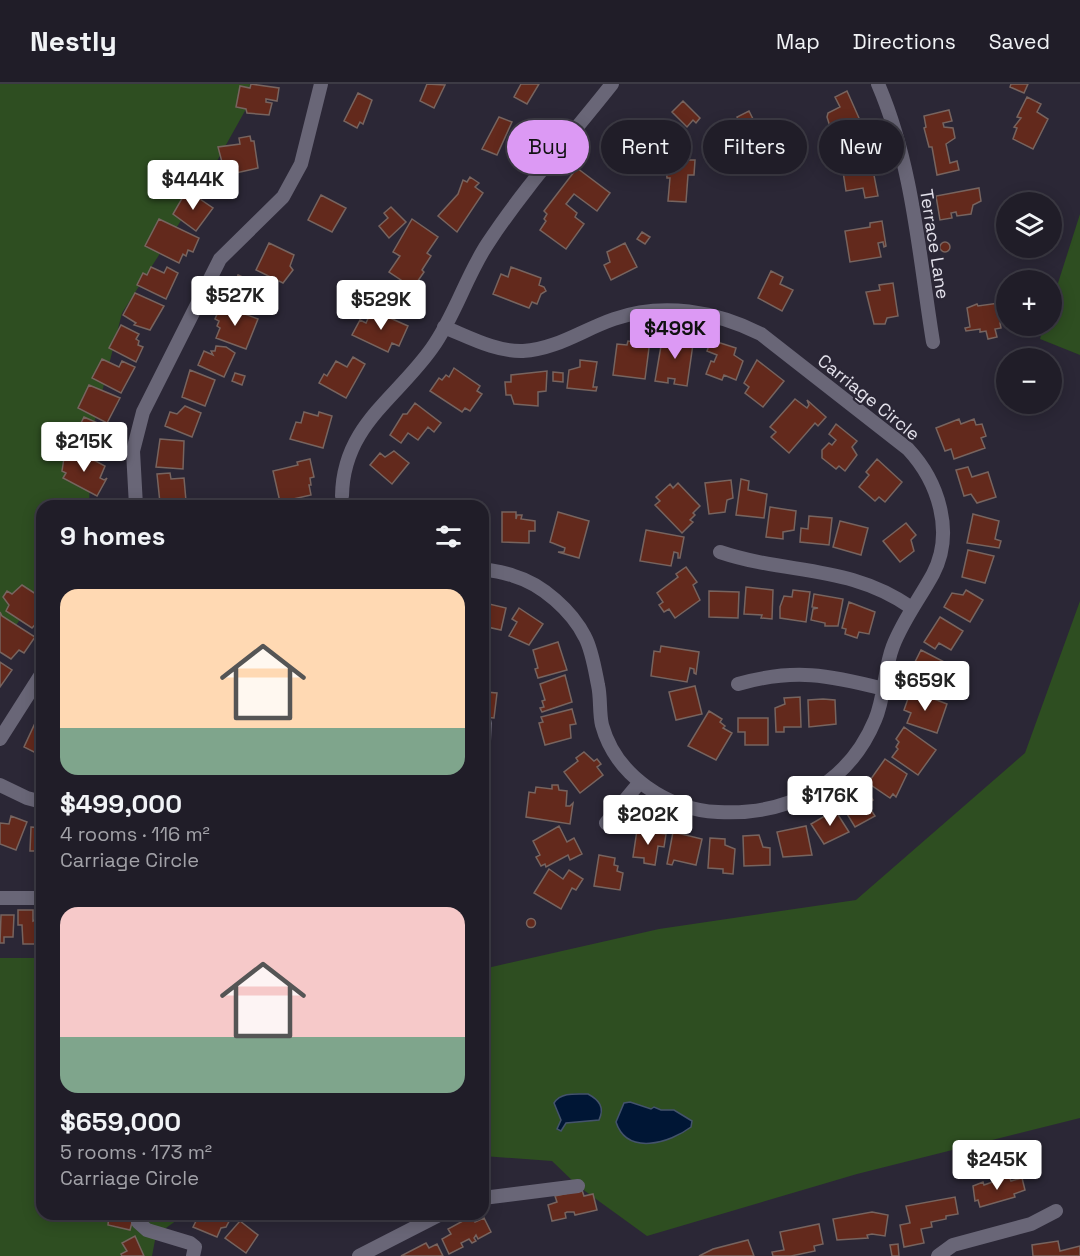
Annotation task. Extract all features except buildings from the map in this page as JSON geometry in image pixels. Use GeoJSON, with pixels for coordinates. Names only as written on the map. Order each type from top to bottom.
{"type":"FeatureCollection","features":[{"type":"Feature","properties":{"kind":"street"},"geometry":{"type":"LineString","coordinates":[[136,500],[133,451],[143,412],[220,259],[283,197],[301,164],[321,84]]}},
{"type":"Feature","properties":{"kind":"street"},"geometry":{"type":"LineString","coordinates":[[342,496],[342,477],[356,436],[370,417],[410,378],[444,327],[489,241],[612,84]]}},
{"type":"Feature","properties":{"kind":"street","name":"Terrace Lane"},"geometry":{"type":"LineString","coordinates":[[878,84],[892,118],[903,156],[933,342]]}},
{"type":"Feature","properties":{"kind":"street","name":"Carriage Circle"},"geometry":{"type":"LineString","coordinates":[[444,327],[488,345],[521,351],[553,347],[613,319],[669,309],[710,314],[737,322],[761,334],[892,436],[920,462],[938,495],[942,540],[934,571],[893,646],[875,719],[858,752],[824,786],[799,800],[759,810],[702,810],[656,794],[640,782],[609,745],[602,724],[598,687],[585,638],[574,621],[545,591],[515,576],[489,570]]}},
{"type":"Feature","properties":{"kind":"street"},"geometry":{"type":"LineString","coordinates":[[720,552],[752,563],[803,568],[856,579],[892,594],[912,608]]}},
{"type":"Feature","properties":{"kind":"street"},"geometry":{"type":"LineString","coordinates":[[738,684],[768,676],[828,675],[884,689]]}},
{"type":"Feature","properties":{"kind":"street"},"geometry":{"type":"LineString","coordinates":[[0,738],[36,682]]}},
{"type":"Feature","properties":{"kind":"street"},"geometry":{"type":"LineString","coordinates":[[606,823],[640,782]]}},
{"type":"Feature","properties":{"kind":"street"},"geometry":{"type":"LineString","coordinates":[[0,785],[36,800]]}},
{"type":"Feature","properties":{"kind":"street"},"geometry":{"type":"LineString","coordinates":[[0,898],[36,898]]}},
{"type":"Feature","properties":{"kind":"street"},"geometry":{"type":"LineString","coordinates":[[489,1197],[578,1186]]}},
{"type":"Feature","properties":{"kind":"street"},"geometry":{"type":"LineString","coordinates":[[938,1256],[953,1245],[1031,1224],[1056,1211]]}},
{"type":"Feature","properties":{"kind":"street"},"geometry":{"type":"LineString","coordinates":[[359,1256],[429,1220]]}},
{"type":"Feature","properties":{"kind":"street"},"geometry":{"type":"LineString","coordinates":[[138,1222],[147,1230],[190,1243],[195,1247],[193,1256]]}},
{"type":"Feature","properties":{"kind":"green space"},"geometry":{"type":"Polygon","coordinates":[[[0,84],[250,84],[246,109],[203,186],[122,313],[92,432],[89,500],[36,500],[36,596],[0,649],[0,84]]]}},
{"type":"Feature","properties":{"kind":"green space"},"geometry":{"type":"Polygon","coordinates":[[[1080,214],[1080,355],[1040,339],[1041,336],[1062,336],[1062,271],[1080,214]]]}},
{"type":"Feature","properties":{"kind":"green space"},"geometry":{"type":"Polygon","coordinates":[[[1080,601],[1080,1118],[857,1174],[647,1236],[578,1186],[552,1161],[489,1156],[489,968],[659,929],[856,900],[1025,753],[1080,601]]]}},
{"type":"Feature","properties":{"kind":"green space"},"geometry":{"type":"Polygon","coordinates":[[[0,958],[36,958],[36,1220],[177,1220],[156,1235],[152,1256],[0,1256],[0,958]]]}},
{"type":"Feature","properties":{"kind":"water"},"geometry":{"type":"Polygon","coordinates":[[[569,1094],[588,1094],[600,1104],[599,1120],[566,1123],[561,1131],[557,1129],[561,1120],[554,1103],[557,1099],[569,1094]]]}},
{"type":"Feature","properties":{"kind":"water"},"geometry":{"type":"Polygon","coordinates":[[[630,1102],[651,1109],[654,1107],[661,1110],[674,1110],[692,1121],[691,1127],[672,1138],[661,1141],[639,1143],[629,1139],[622,1133],[616,1122],[624,1103],[630,1102]]]}}]}
